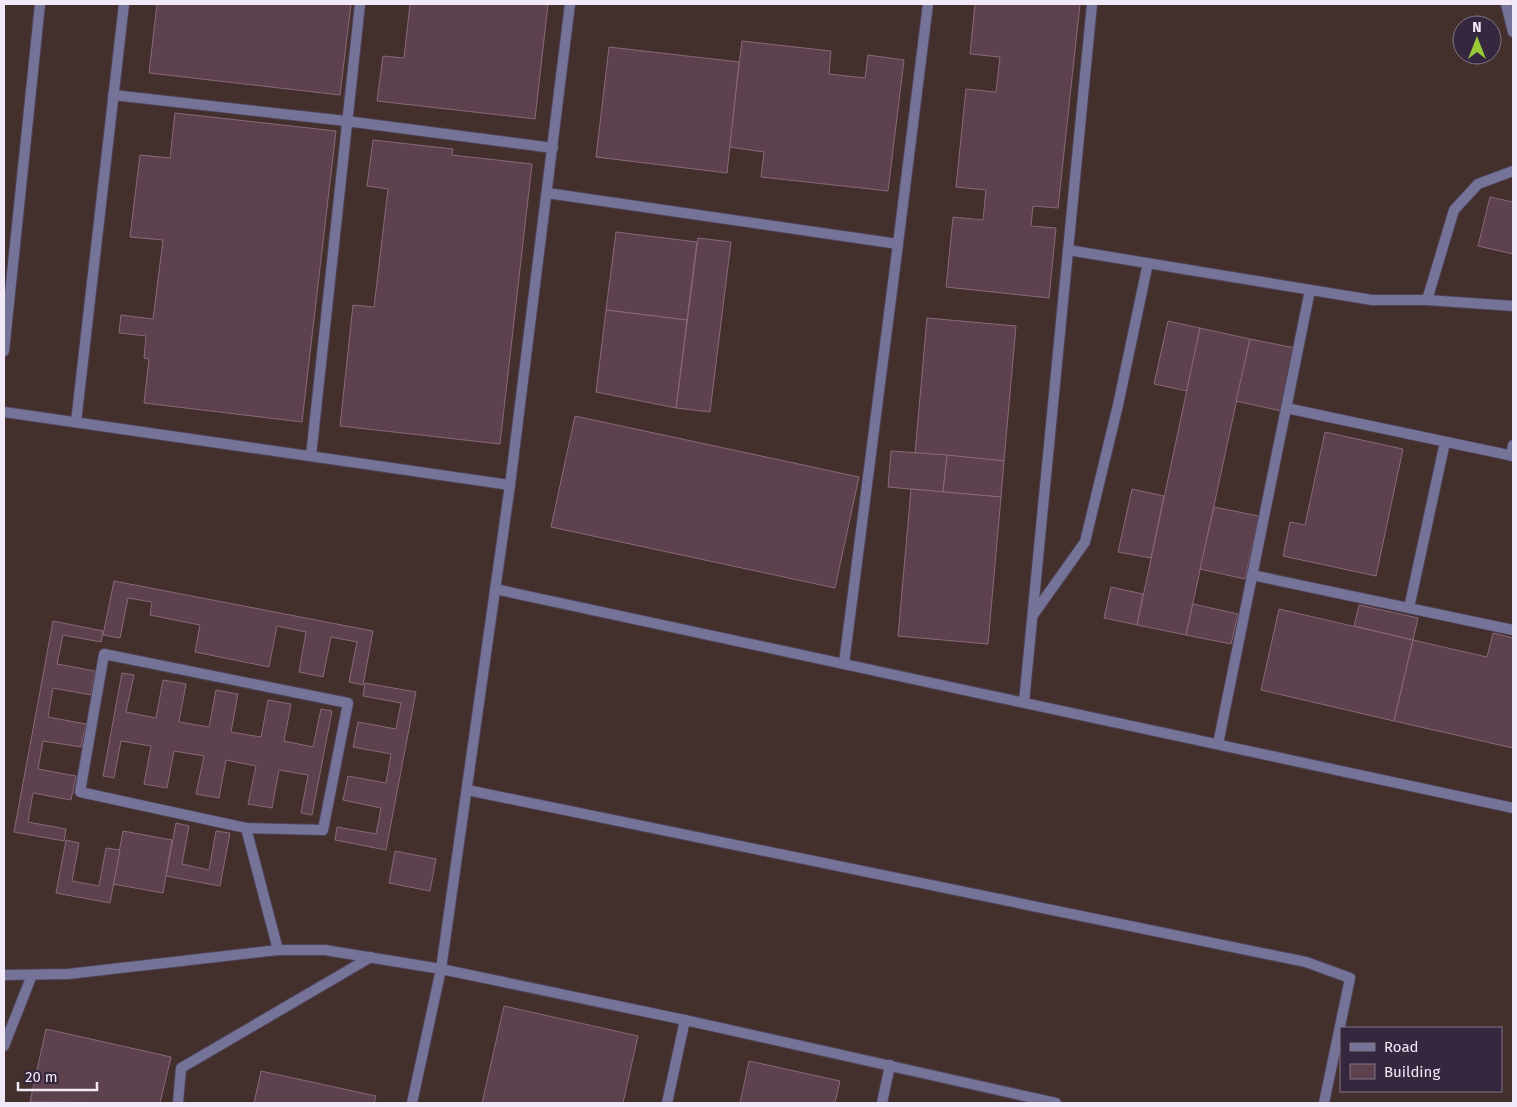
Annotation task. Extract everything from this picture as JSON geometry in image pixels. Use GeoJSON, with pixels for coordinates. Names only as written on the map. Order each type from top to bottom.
{"type":"FeatureCollection","features":[{"type":"Feature","properties":{"kind":"street"},"geometry":{"type":"LineString","coordinates":[[4,351],[40,4]]}},
{"type":"Feature","properties":{"kind":"street"},"geometry":{"type":"LineString","coordinates":[[76,422],[124,4]]}},
{"type":"Feature","properties":{"kind":"street"},"geometry":{"type":"LineString","coordinates":[[311,456],[360,4]]}},
{"type":"Feature","properties":{"kind":"street"},"geometry":{"type":"LineString","coordinates":[[412,1103],[441,969],[467,790],[510,486],[570,4]]}},
{"type":"Feature","properties":{"kind":"street"},"geometry":{"type":"LineString","coordinates":[[844,663],[928,4]]}},
{"type":"Feature","properties":{"kind":"street"},"geometry":{"type":"LineString","coordinates":[[1024,702],[1092,4]]}},
{"type":"Feature","properties":{"kind":"street"},"geometry":{"type":"LineString","coordinates":[[1506,4],[1513,32]]}},
{"type":"Feature","properties":{"kind":"street"},"geometry":{"type":"LineString","coordinates":[[113,95],[346,121],[553,148]]}},
{"type":"Feature","properties":{"kind":"street"},"geometry":{"type":"LineString","coordinates":[[1427,300],[1454,210],[1478,184],[1513,171]]}},
{"type":"Feature","properties":{"kind":"street"},"geometry":{"type":"LineString","coordinates":[[547,193],[898,244]]}},
{"type":"Feature","properties":{"kind":"street"},"geometry":{"type":"LineString","coordinates":[[1068,250],[1372,300],[1427,300],[1513,306]]}},
{"type":"Feature","properties":{"kind":"street"},"geometry":{"type":"LineString","coordinates":[[1032,616],[1085,542],[1118,405],[1148,264]]}},
{"type":"Feature","properties":{"kind":"street"},"geometry":{"type":"LineString","coordinates":[[1218,744],[1310,290]]}},
{"type":"Feature","properties":{"kind":"street"},"geometry":{"type":"LineString","coordinates":[[1286,408],[1512,456],[1513,445]]}},
{"type":"Feature","properties":{"kind":"street"},"geometry":{"type":"LineString","coordinates":[[4,412],[510,486]]}},
{"type":"Feature","properties":{"kind":"street"},"geometry":{"type":"LineString","coordinates":[[1409,608],[1445,442]]}},
{"type":"Feature","properties":{"kind":"street"},"geometry":{"type":"LineString","coordinates":[[1252,575],[1513,630]]}},
{"type":"Feature","properties":{"kind":"street"},"geometry":{"type":"LineString","coordinates":[[495,589],[1513,808]]}},
{"type":"Feature","properties":{"kind":"street"},"geometry":{"type":"LineString","coordinates":[[104,654],[348,703],[323,830],[246,828],[80,792],[104,654]]}},
{"type":"Feature","properties":{"kind":"street"},"geometry":{"type":"LineString","coordinates":[[467,790],[1306,962],[1350,978],[1324,1103]]}},
{"type":"Feature","properties":{"kind":"street"},"geometry":{"type":"LineString","coordinates":[[246,828],[278,950]]}},
{"type":"Feature","properties":{"kind":"street"},"geometry":{"type":"LineString","coordinates":[[4,975],[68,974],[278,950],[325,950],[441,969],[685,1020],[1056,1103]]}},
{"type":"Feature","properties":{"kind":"street"},"geometry":{"type":"LineString","coordinates":[[178,1103],[181,1068],[371,957]]}},
{"type":"Feature","properties":{"kind":"street"},"geometry":{"type":"LineString","coordinates":[[4,1046],[32,975]]}},
{"type":"Feature","properties":{"kind":"street"},"geometry":{"type":"LineString","coordinates":[[667,1103],[685,1020]]}},
{"type":"Feature","properties":{"kind":"street"},"geometry":{"type":"LineString","coordinates":[[882,1103],[890,1065]]}},
{"type":"Feature","properties":{"kind":"shaded area"},"geometry":{"type":"Polygon","coordinates":[[[4,4],[1513,4],[1513,1103],[4,1103],[4,4]]]}},
{"type":"Feature","properties":{"kind":"building"},"geometry":{"type":"Polygon","coordinates":[[[157,4],[351,4],[340,95],[149,73],[157,4]]]}},
{"type":"Feature","properties":{"kind":"building"},"geometry":{"type":"Polygon","coordinates":[[[410,4],[548,4],[535,119],[377,101],[383,56],[404,58],[410,4]]]}},
{"type":"Feature","properties":{"kind":"building"},"geometry":{"type":"Polygon","coordinates":[[[975,4],[1080,4],[1058,208],[1033,206],[1031,226],[1056,228],[1049,298],[946,287],[953,217],[983,220],[986,190],[956,187],[966,89],[996,92],[1000,57],[970,54],[975,4]]]}},
{"type":"Feature","properties":{"kind":"building"},"geometry":{"type":"Polygon","coordinates":[[[742,41],[831,51],[829,74],[865,78],[868,55],[904,60],[888,191],[761,177],[764,152],[729,147],[742,41]]]}},
{"type":"Feature","properties":{"kind":"building"},"geometry":{"type":"Polygon","coordinates":[[[609,47],[739,62],[727,173],[596,157],[609,47]]]}},
{"type":"Feature","properties":{"kind":"building"},"geometry":{"type":"Polygon","coordinates":[[[175,113],[336,131],[302,422],[144,403],[149,359],[144,358],[146,336],[119,333],[121,315],[153,319],[163,240],[130,237],[140,155],[170,158],[175,113]]]}},
{"type":"Feature","properties":{"kind":"building"},"geometry":{"type":"Polygon","coordinates":[[[373,140],[453,149],[452,155],[532,164],[500,444],[340,426],[353,305],[374,307],[388,189],[367,186],[373,140]]]}},
{"type":"Feature","properties":{"kind":"building"},"geometry":{"type":"Polygon","coordinates":[[[1490,197],[1513,202],[1513,254],[1478,246],[1490,197]]]}},
{"type":"Feature","properties":{"kind":"building"},"geometry":{"type":"Polygon","coordinates":[[[616,232],[697,242],[687,320],[606,310],[616,232]]]}},
{"type":"Feature","properties":{"kind":"building"},"geometry":{"type":"Polygon","coordinates":[[[698,238],[731,242],[710,412],[676,408],[698,238]]]}},
{"type":"Feature","properties":{"kind":"building"},"geometry":{"type":"Polygon","coordinates":[[[606,310],[687,320],[676,408],[596,392],[606,310]]]}},
{"type":"Feature","properties":{"kind":"building"},"geometry":{"type":"Polygon","coordinates":[[[927,318],[1016,326],[1004,461],[915,453],[927,318]]]}},
{"type":"Feature","properties":{"kind":"building"},"geometry":{"type":"Polygon","coordinates":[[[1168,321],[1200,328],[1187,391],[1154,384],[1168,321]]]}},
{"type":"Feature","properties":{"kind":"building"},"geometry":{"type":"Polygon","coordinates":[[[1200,328],[1250,339],[1186,635],[1137,625],[1200,328]]]}},
{"type":"Feature","properties":{"kind":"building"},"geometry":{"type":"Polygon","coordinates":[[[1250,339],[1295,348],[1281,411],[1236,401],[1250,339]]]}},
{"type":"Feature","properties":{"kind":"building"},"geometry":{"type":"Polygon","coordinates":[[[575,416],[859,477],[835,588],[551,527],[575,416]]]}},
{"type":"Feature","properties":{"kind":"building"},"geometry":{"type":"Polygon","coordinates":[[[1325,432],[1403,449],[1376,576],[1283,556],[1290,522],[1305,525],[1325,432]]]}},
{"type":"Feature","properties":{"kind":"building"},"geometry":{"type":"Polygon","coordinates":[[[891,451],[947,455],[943,492],[888,487],[891,451]]]}},
{"type":"Feature","properties":{"kind":"building"},"geometry":{"type":"Polygon","coordinates":[[[947,455],[1004,461],[1001,497],[943,492],[947,455]]]}},
{"type":"Feature","properties":{"kind":"building"},"geometry":{"type":"Polygon","coordinates":[[[911,489],[1001,497],[988,644],[898,636],[911,489]]]}},
{"type":"Feature","properties":{"kind":"building"},"geometry":{"type":"Polygon","coordinates":[[[1132,489],[1164,496],[1151,558],[1118,552],[1132,489]]]}},
{"type":"Feature","properties":{"kind":"building"},"geometry":{"type":"Polygon","coordinates":[[[1214,507],[1259,516],[1245,579],[1200,569],[1214,507]]]}},
{"type":"Feature","properties":{"kind":"building"},"geometry":{"type":"Polygon","coordinates":[[[114,581],[373,631],[363,685],[349,682],[357,642],[331,637],[323,677],[299,672],[306,632],[277,626],[269,667],[195,652],[200,625],[150,615],[152,602],[128,598],[120,638],[103,635],[114,581]]]}},
{"type":"Feature","properties":{"kind":"building"},"geometry":{"type":"Polygon","coordinates":[[[1111,587],[1143,594],[1137,625],[1104,618],[1111,587]]]}},
{"type":"Feature","properties":{"kind":"building"},"geometry":{"type":"Polygon","coordinates":[[[1193,604],[1238,614],[1231,644],[1186,635],[1193,604]]]}},
{"type":"Feature","properties":{"kind":"building"},"geometry":{"type":"Polygon","coordinates":[[[1359,605],[1418,618],[1413,640],[1354,626],[1359,605]]]}},
{"type":"Feature","properties":{"kind":"building"},"geometry":{"type":"Polygon","coordinates":[[[1279,609],[1413,640],[1394,721],[1261,690],[1279,609]]]}},
{"type":"Feature","properties":{"kind":"building"},"geometry":{"type":"Polygon","coordinates":[[[53,621],[103,631],[101,642],[63,635],[57,664],[95,671],[91,695],[53,688],[48,717],[86,724],[81,747],[43,741],[38,769],[76,776],[71,800],[33,793],[28,822],[66,829],[64,841],[14,832],[53,621]]]}},
{"type":"Feature","properties":{"kind":"building"},"geometry":{"type":"Polygon","coordinates":[[[1493,633],[1513,638],[1513,748],[1394,721],[1413,640],[1487,657],[1493,633]]]}},
{"type":"Feature","properties":{"kind":"building"},"geometry":{"type":"Polygon","coordinates":[[[122,673],[134,675],[126,712],[156,718],[163,680],[186,684],[179,722],[209,727],[216,690],[238,694],[231,732],[261,737],[268,700],[291,704],[284,741],[313,747],[321,709],[332,711],[312,815],[301,813],[308,775],[279,770],[272,808],[248,804],[256,766],[226,760],[219,798],[196,794],[204,756],[174,751],[167,788],[144,784],[151,746],[121,741],[114,778],[103,776],[122,673]]]}},
{"type":"Feature","properties":{"kind":"building"},"geometry":{"type":"Polygon","coordinates":[[[365,683],[416,692],[386,850],[335,840],[337,827],[376,834],[381,808],[343,800],[348,776],[386,783],[391,754],[353,747],[358,722],[396,729],[401,703],[363,696],[365,683]]]}},
{"type":"Feature","properties":{"kind":"building"},"geometry":{"type":"Polygon","coordinates":[[[176,823],[189,826],[182,864],[209,870],[216,831],[230,833],[220,886],[166,876],[176,823]]]}},
{"type":"Feature","properties":{"kind":"building"},"geometry":{"type":"Polygon","coordinates":[[[123,831],[172,840],[163,893],[113,884],[123,831]]]}},
{"type":"Feature","properties":{"kind":"building"},"geometry":{"type":"Polygon","coordinates":[[[66,840],[79,843],[72,881],[99,886],[106,848],[120,850],[110,903],[56,893],[66,840]]]}},
{"type":"Feature","properties":{"kind":"building"},"geometry":{"type":"Polygon","coordinates":[[[395,851],[436,859],[430,891],[389,883],[395,851]]]}},
{"type":"Feature","properties":{"kind":"building"},"geometry":{"type":"Polygon","coordinates":[[[504,1006],[638,1036],[623,1103],[482,1103],[504,1006]]]}},
{"type":"Feature","properties":{"kind":"building"},"geometry":{"type":"Polygon","coordinates":[[[46,1029],[171,1057],[160,1103],[30,1102],[46,1029]]]}},
{"type":"Feature","properties":{"kind":"building"},"geometry":{"type":"Polygon","coordinates":[[[749,1061],[840,1081],[835,1103],[740,1103],[749,1061]]]}},
{"type":"Feature","properties":{"kind":"building"},"geometry":{"type":"Polygon","coordinates":[[[261,1071],[376,1096],[374,1103],[254,1103],[261,1071]]]}}]}
